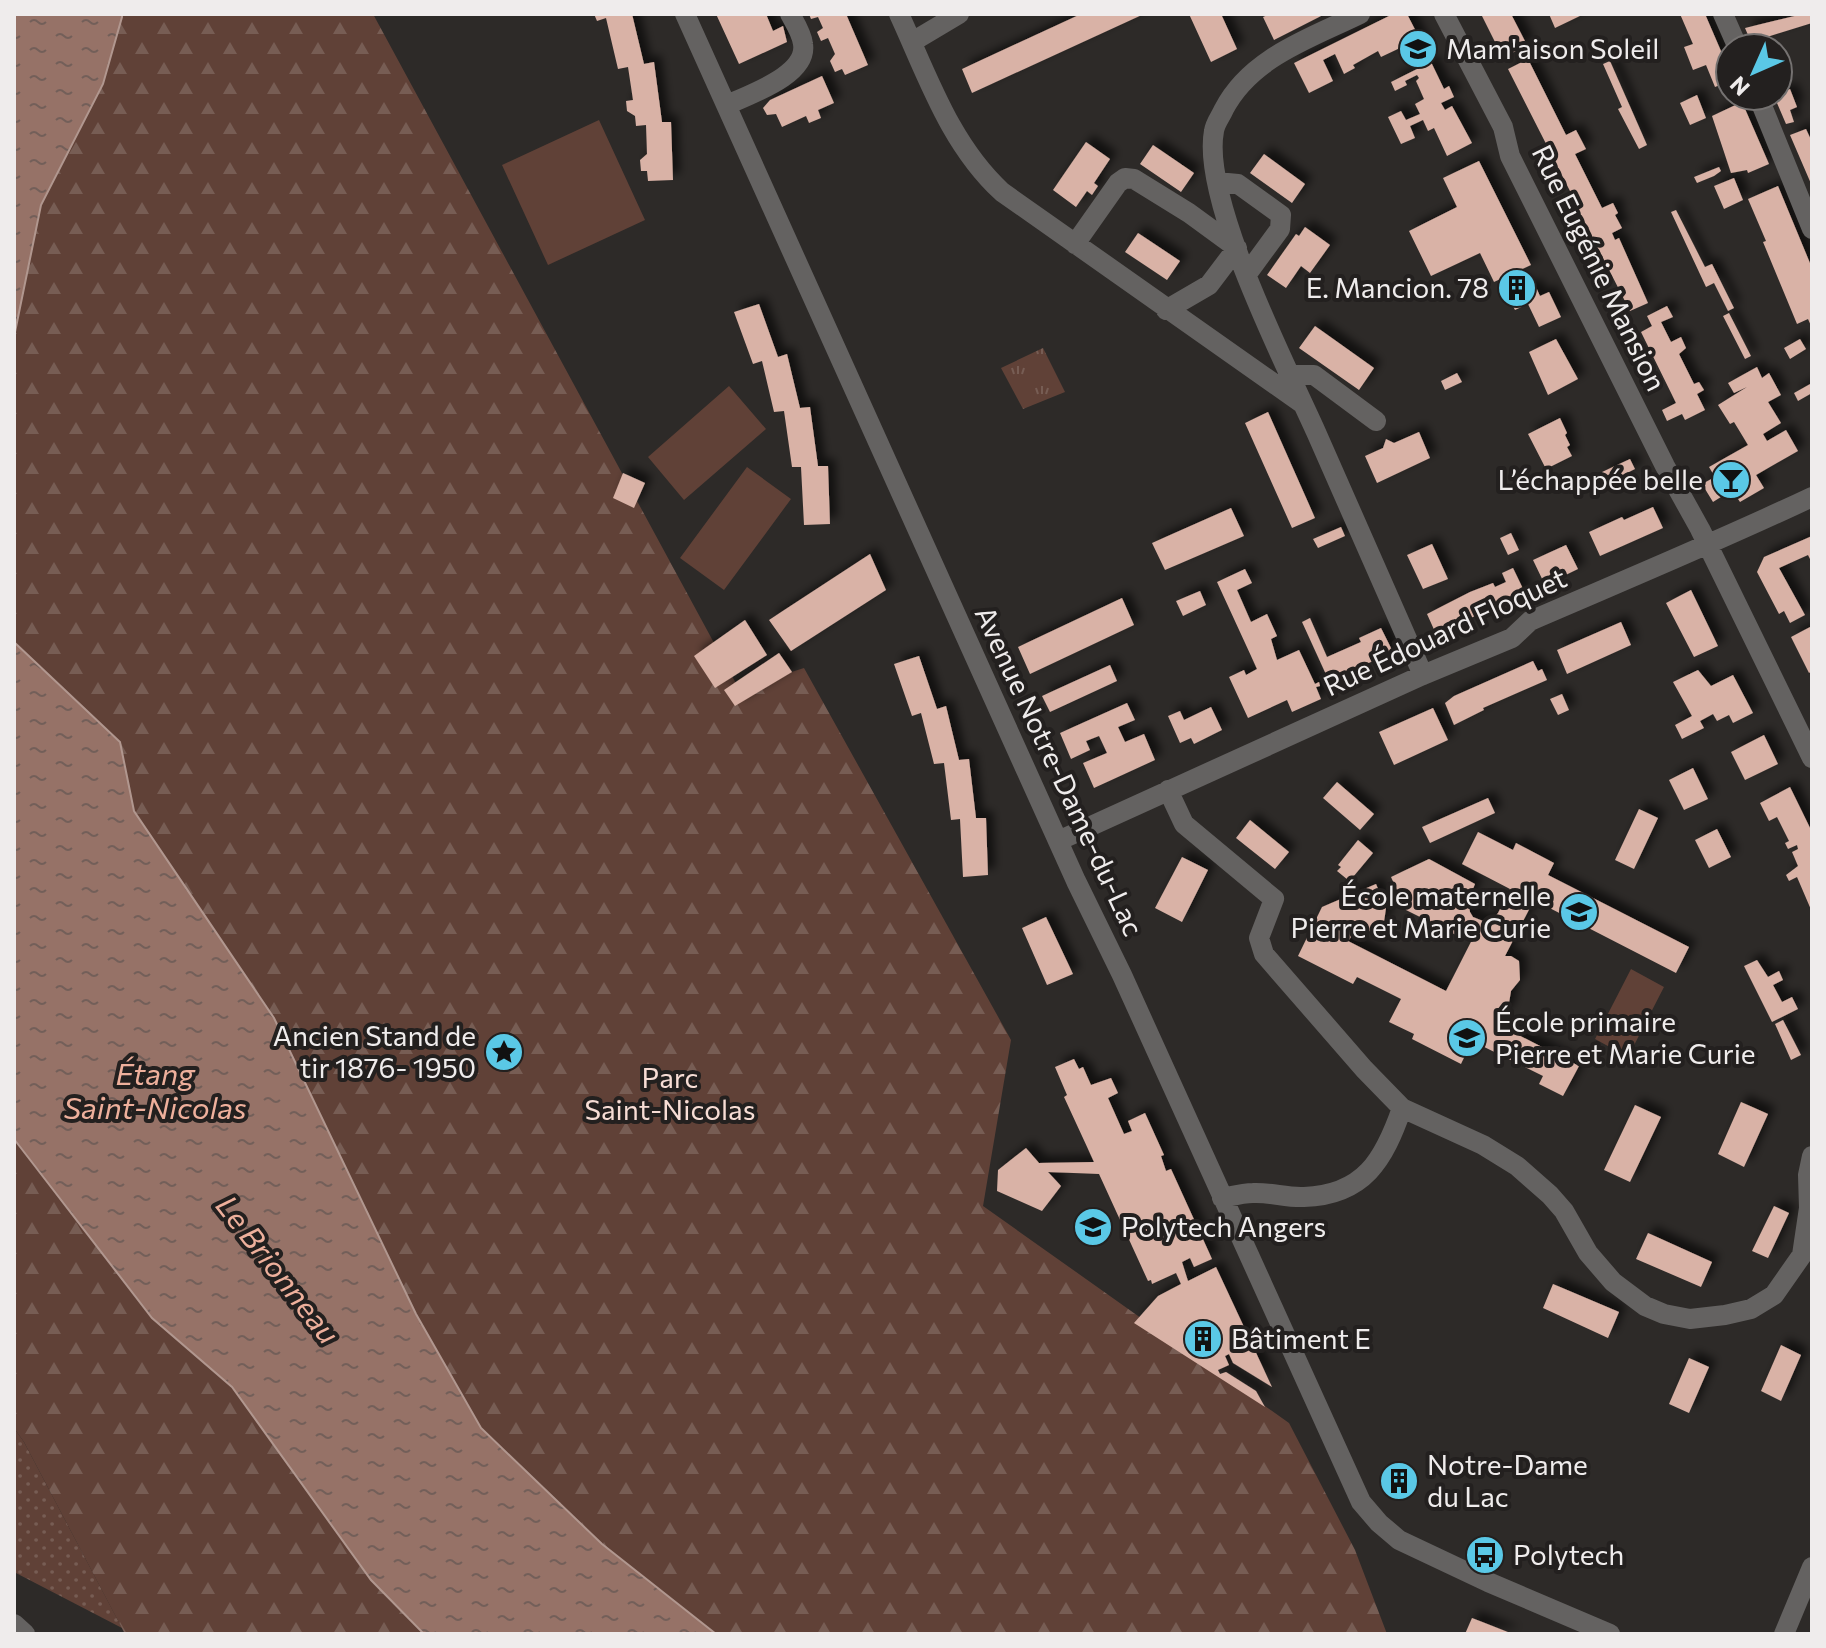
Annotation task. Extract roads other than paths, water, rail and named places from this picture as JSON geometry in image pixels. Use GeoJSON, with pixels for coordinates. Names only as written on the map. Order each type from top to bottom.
{"type":"FeatureCollection","features":[{"type":"Feature","properties":{"kind":"street","name":"Avenue Notre-Dame-du-Lac"},"geometry":{"type":"LineString","coordinates":[[685,14],[1058,841],[1361,1502],[1399,1540],[1610,1634]]}},
{"type":"Feature","properties":{"kind":"street"},"geometry":{"type":"LineString","coordinates":[[727,105],[797,67],[803,45],[790,14]]}},
{"type":"Feature","properties":{"kind":"street"},"geometry":{"type":"LineString","coordinates":[[899,14],[953,132],[975,164],[1002,192],[1303,404]]}},
{"type":"Feature","properties":{"kind":"street"},"geometry":{"type":"LineString","coordinates":[[912,42],[959,14]]}},
{"type":"Feature","properties":{"kind":"street"},"geometry":{"type":"LineString","coordinates":[[1360,14],[1279,54],[1259,66],[1242,82],[1214,129],[1213,165],[1247,274],[1423,675]]}},
{"type":"Feature","properties":{"kind":"street","name":"Rue Eugénie Mansion"},"geometry":{"type":"LineString","coordinates":[[1444,14],[1503,127],[1510,156],[1812,758]]}},
{"type":"Feature","properties":{"kind":"street"},"geometry":{"type":"LineString","coordinates":[[1764,112],[1812,229]]}},
{"type":"Feature","properties":{"kind":"street"},"geometry":{"type":"LineString","coordinates":[[1075,244],[1118,183],[1125,178],[1134,179],[1189,213],[1237,248]]}},
{"type":"Feature","properties":{"kind":"street"},"geometry":{"type":"LineString","coordinates":[[1217,182],[1238,184],[1281,215],[1280,229],[1247,274]]}},
{"type":"Feature","properties":{"kind":"street"},"geometry":{"type":"LineString","coordinates":[[1166,310],[1209,285],[1237,248]]}},
{"type":"Feature","properties":{"kind":"street"},"geometry":{"type":"LineString","coordinates":[[1290,375],[1314,375],[1376,421]]}},
{"type":"Feature","properties":{"kind":"street","name":"Rue Édouard Floquet"},"geometry":{"type":"LineString","coordinates":[[1058,841],[1423,675],[1512,638],[1530,621],[1812,497]]}},
{"type":"Feature","properties":{"kind":"street"},"geometry":{"type":"LineString","coordinates":[[1168,790],[1184,824],[1274,899],[1259,938],[1264,954],[1364,1069],[1402,1108],[1483,1145],[1517,1166],[1564,1211],[1588,1253],[1613,1282],[1645,1306],[1664,1314],[1690,1319],[1751,1309],[1774,1295],[1802,1255],[1812,1156]]}},
{"type":"Feature","properties":{"kind":"street"},"geometry":{"type":"LineString","coordinates":[[1222,1198],[1253,1193],[1303,1197],[1339,1192],[1364,1177],[1382,1157],[1402,1108]]}},
{"type":"Feature","properties":{"kind":"street"},"geometry":{"type":"LineString","coordinates":[[1784,1634],[1812,1567]]}},
{"type":"Feature","properties":{"kind":"street"},"geometry":{"type":"LineString","coordinates":[[14,1624],[25,1634]]}},
{"type":"Feature","properties":{"kind":"water"},"geometry":{"type":"Polygon","coordinates":[[[14,14],[122,14],[103,84],[41,205],[14,337],[14,14]]]}},
{"type":"Feature","properties":{"kind":"water","name":"Étang Saint-Nicolas"},"geometry":{"type":"Polygon","coordinates":[[[14,642],[120,742],[134,811],[274,1018],[416,1314],[481,1428],[602,1544],[716,1634],[424,1634],[371,1580],[232,1387],[152,1318],[14,1139],[14,642]]]}},
{"type":"Feature","properties":{"kind":"place","name":"Mam'aison Soleil"},"geometry":{"type":"Point","coordinates":[1418,49]}},
{"type":"Feature","properties":{"kind":"place","name":"E. Mancion. 78"},"geometry":{"type":"Point","coordinates":[1517,288]}},
{"type":"Feature","properties":{"kind":"place","name":"L’échappée belle"},"geometry":{"type":"Point","coordinates":[1731,480]}},
{"type":"Feature","properties":{"kind":"place","name":"École maternelle Pierre et Marie Curie"},"geometry":{"type":"Point","coordinates":[1579,912]}},
{"type":"Feature","properties":{"kind":"place","name":"École primaire Pierre et Marie Curie"},"geometry":{"type":"Point","coordinates":[1467,1038]}},
{"type":"Feature","properties":{"kind":"place","name":"Ancien Stand de tir 1876- 1950"},"geometry":{"type":"Point","coordinates":[504,1052]}},
{"type":"Feature","properties":{"kind":"place","name":"Polytech Angers"},"geometry":{"type":"Point","coordinates":[1093,1227]}},
{"type":"Feature","properties":{"kind":"place","name":"Bâtiment E"},"geometry":{"type":"Point","coordinates":[1203,1339]}},
{"type":"Feature","properties":{"kind":"place","name":"Notre-Dame du Lac"},"geometry":{"type":"Point","coordinates":[1399,1481]}},
{"type":"Feature","properties":{"kind":"place","name":"Polytech"},"geometry":{"type":"Point","coordinates":[1485,1555]}},
{"type":"Feature","properties":{"kind":"park label","name":"Parc Saint-Nicolas"},"geometry":{"type":"Point","coordinates":[670,1094]}},
{"type":"Feature","properties":{"kind":"water label","name":"Le Brionneau"},"geometry":{"type":"Point","coordinates":[277,1270]}}]}
